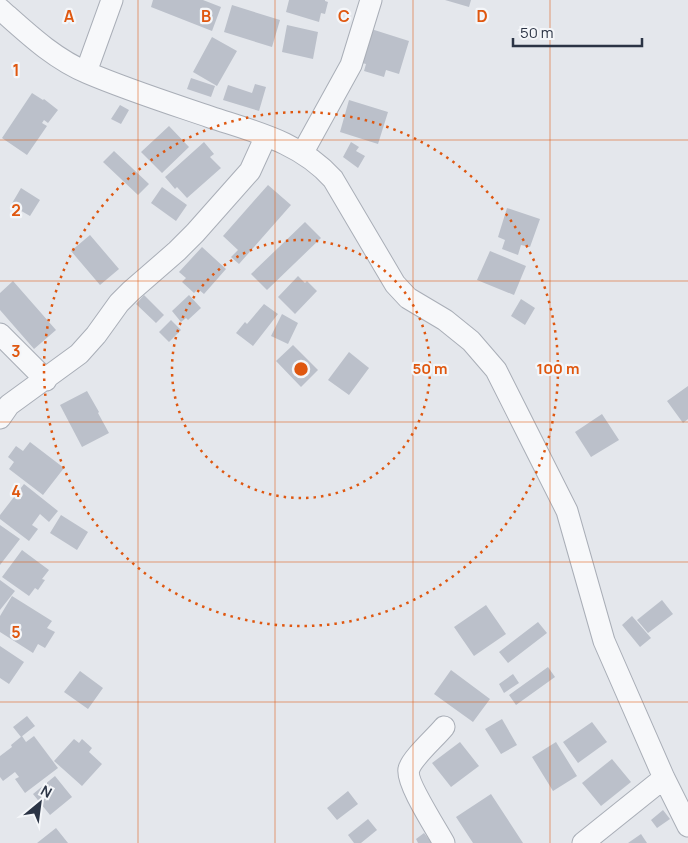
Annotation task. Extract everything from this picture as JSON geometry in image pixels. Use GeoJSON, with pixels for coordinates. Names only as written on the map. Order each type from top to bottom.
{"type":"FeatureCollection","features":[{"type":"Feature","properties":{"kind":"street"},"geometry":{"type":"LineString","coordinates":[[86,72],[112,0]]}},
{"type":"Feature","properties":{"kind":"street"},"geometry":{"type":"LineString","coordinates":[[303,152],[351,65],[371,0]]}},
{"type":"Feature","properties":{"kind":"street"},"geometry":{"type":"LineString","coordinates":[[0,9],[40,45],[86,72],[138,93],[266,136],[303,152],[321,166],[333,179],[394,284],[408,298],[445,320],[471,341],[496,370],[566,511],[604,641],[664,778],[688,826]]}},
{"type":"Feature","properties":{"kind":"street"},"geometry":{"type":"LineString","coordinates":[[0,418],[9,405],[46,380],[79,354],[125,297],[195,233],[250,171],[266,136]]}},
{"type":"Feature","properties":{"kind":"street"},"geometry":{"type":"LineString","coordinates":[[0,334],[46,380]]}},
{"type":"Feature","properties":{"kind":"street"},"geometry":{"type":"LineString","coordinates":[[444,727],[412,763],[408,771],[415,792],[444,843]]}},
{"type":"Feature","properties":{"kind":"street"},"geometry":{"type":"LineString","coordinates":[[583,843],[664,778]]}},
{"type":"Feature","properties":{"kind":"building"},"geometry":{"type":"Polygon","coordinates":[[[153,0],[203,0],[221,7],[212,31],[151,7],[153,0]]]}},
{"type":"Feature","properties":{"kind":"building"},"geometry":{"type":"Polygon","coordinates":[[[289,0],[325,0],[328,2],[325,14],[321,13],[319,22],[286,12],[289,0]]]}},
{"type":"Feature","properties":{"kind":"building"},"geometry":{"type":"Polygon","coordinates":[[[445,0],[471,0],[469,7],[445,0]]]}},
{"type":"Feature","properties":{"kind":"building"},"geometry":{"type":"Polygon","coordinates":[[[232,5],[280,20],[272,47],[224,32],[232,5]]]}},
{"type":"Feature","properties":{"kind":"building"},"geometry":{"type":"Polygon","coordinates":[[[287,25],[318,32],[313,59],[282,52],[287,25]]]}},
{"type":"Feature","properties":{"kind":"building"},"geometry":{"type":"Polygon","coordinates":[[[368,28],[409,41],[399,74],[386,70],[384,77],[364,71],[366,64],[358,62],[368,28]]]}},
{"type":"Feature","properties":{"kind":"building"},"geometry":{"type":"Polygon","coordinates":[[[212,37],[237,51],[217,86],[193,72],[212,37]]]}},
{"type":"Feature","properties":{"kind":"building"},"geometry":{"type":"Polygon","coordinates":[[[191,78],[215,86],[211,97],[187,89],[191,78]]]}},
{"type":"Feature","properties":{"kind":"building"},"geometry":{"type":"Polygon","coordinates":[[[255,84],[266,87],[259,111],[223,100],[228,85],[252,93],[255,84]]]}},
{"type":"Feature","properties":{"kind":"building"},"geometry":{"type":"Polygon","coordinates":[[[32,93],[44,99],[58,110],[48,123],[44,120],[42,123],[47,126],[27,155],[2,138],[32,93]]]}},
{"type":"Feature","properties":{"kind":"building"},"geometry":{"type":"Polygon","coordinates":[[[349,100],[388,112],[378,144],[340,132],[349,100]]]}},
{"type":"Feature","properties":{"kind":"building"},"geometry":{"type":"Polygon","coordinates":[[[120,105],[129,110],[121,124],[111,119],[120,105]]]}},
{"type":"Feature","properties":{"kind":"building"},"geometry":{"type":"Polygon","coordinates":[[[169,126],[189,147],[162,173],[141,152],[169,126]]]}},
{"type":"Feature","properties":{"kind":"building"},"geometry":{"type":"Polygon","coordinates":[[[204,142],[214,154],[210,157],[221,168],[187,198],[177,187],[175,189],[165,177],[204,142]]]}},
{"type":"Feature","properties":{"kind":"building"},"geometry":{"type":"Polygon","coordinates":[[[351,142],[359,147],[356,151],[365,156],[358,168],[343,157],[351,142]]]}},
{"type":"Feature","properties":{"kind":"building"},"geometry":{"type":"Polygon","coordinates":[[[114,151],[149,184],[138,195],[103,162],[114,151]]]}},
{"type":"Feature","properties":{"kind":"building"},"geometry":{"type":"Polygon","coordinates":[[[268,185],[291,205],[239,264],[231,257],[238,250],[223,236],[268,185]]]}},
{"type":"Feature","properties":{"kind":"building"},"geometry":{"type":"Polygon","coordinates":[[[162,187],[187,205],[176,221],[151,203],[162,187]]]}},
{"type":"Feature","properties":{"kind":"building"},"geometry":{"type":"Polygon","coordinates":[[[21,188],[40,200],[30,216],[11,205],[21,188]]]}},
{"type":"Feature","properties":{"kind":"building"},"geometry":{"type":"Polygon","coordinates":[[[507,208],[540,219],[530,247],[521,245],[518,255],[502,249],[505,240],[498,237],[507,208]]]}},
{"type":"Feature","properties":{"kind":"building"},"geometry":{"type":"Polygon","coordinates":[[[305,222],[321,238],[267,290],[251,274],[305,222]]]}},
{"type":"Feature","properties":{"kind":"building"},"geometry":{"type":"Polygon","coordinates":[[[90,235],[119,269],[100,285],[71,251],[90,235]]]}},
{"type":"Feature","properties":{"kind":"building"},"geometry":{"type":"Polygon","coordinates":[[[202,247],[226,269],[204,294],[198,289],[194,293],[182,282],[186,278],[179,272],[202,247]]]}},
{"type":"Feature","properties":{"kind":"building"},"geometry":{"type":"Polygon","coordinates":[[[490,251],[526,266],[514,295],[477,280],[490,251]]]}},
{"type":"Feature","properties":{"kind":"building"},"geometry":{"type":"Polygon","coordinates":[[[298,276],[305,283],[307,281],[317,291],[295,314],[278,297],[298,276]]]}},
{"type":"Feature","properties":{"kind":"building"},"geometry":{"type":"Polygon","coordinates":[[[13,281],[56,330],[34,349],[0,310],[0,293],[13,281]]]}},
{"type":"Feature","properties":{"kind":"building"},"geometry":{"type":"Polygon","coordinates":[[[144,295],[164,315],[156,323],[136,304],[144,295]]]}},
{"type":"Feature","properties":{"kind":"building"},"geometry":{"type":"Polygon","coordinates":[[[189,295],[201,308],[188,320],[186,318],[181,322],[172,311],[189,295]]]}},
{"type":"Feature","properties":{"kind":"building"},"geometry":{"type":"Polygon","coordinates":[[[521,299],[535,308],[525,325],[511,316],[521,299]]]}},
{"type":"Feature","properties":{"kind":"building"},"geometry":{"type":"Polygon","coordinates":[[[264,304],[278,314],[253,346],[236,333],[245,322],[247,324],[264,304]]]}},
{"type":"Feature","properties":{"kind":"building"},"geometry":{"type":"Polygon","coordinates":[[[282,314],[298,323],[288,344],[271,336],[282,314]]]}},
{"type":"Feature","properties":{"kind":"building"},"geometry":{"type":"Polygon","coordinates":[[[171,320],[181,330],[169,342],[159,332],[171,320]]]}},
{"type":"Feature","properties":{"kind":"building"},"geometry":{"type":"Polygon","coordinates":[[[293,345],[318,370],[301,387],[276,361],[293,345]]]}},
{"type":"Feature","properties":{"kind":"building"},"geometry":{"type":"Polygon","coordinates":[[[349,352],[369,368],[349,395],[328,380],[349,352]]]}},
{"type":"Feature","properties":{"kind":"building"},"geometry":{"type":"Polygon","coordinates":[[[688,386],[688,419],[683,423],[667,401],[688,386]]]}},
{"type":"Feature","properties":{"kind":"building"},"geometry":{"type":"Polygon","coordinates":[[[87,391],[109,433],[82,447],[60,405],[87,391]]]}},
{"type":"Feature","properties":{"kind":"building"},"geometry":{"type":"Polygon","coordinates":[[[602,414],[619,440],[591,457],[575,432],[602,414]]]}},
{"type":"Feature","properties":{"kind":"building"},"geometry":{"type":"Polygon","coordinates":[[[30,442],[64,468],[43,495],[9,469],[14,462],[8,457],[16,446],[23,451],[30,442]]]}},
{"type":"Feature","properties":{"kind":"building"},"geometry":{"type":"Polygon","coordinates":[[[24,484],[58,511],[49,522],[40,514],[32,525],[38,529],[29,541],[0,519],[0,515],[24,484]]]}},
{"type":"Feature","properties":{"kind":"building"},"geometry":{"type":"Polygon","coordinates":[[[61,515],[88,532],[77,550],[50,533],[61,515]]]}},
{"type":"Feature","properties":{"kind":"building"},"geometry":{"type":"Polygon","coordinates":[[[0,525],[20,539],[0,565],[0,525]]]}},
{"type":"Feature","properties":{"kind":"building"},"geometry":{"type":"Polygon","coordinates":[[[22,550],[49,570],[42,579],[45,580],[38,590],[35,588],[29,596],[2,577],[22,550]]]}},
{"type":"Feature","properties":{"kind":"building"},"geometry":{"type":"Polygon","coordinates":[[[0,580],[15,591],[0,610],[0,580]]]}},
{"type":"Feature","properties":{"kind":"building"},"geometry":{"type":"Polygon","coordinates":[[[12,596],[52,621],[47,628],[55,632],[45,648],[38,644],[33,653],[0,632],[0,616],[12,596]]]}},
{"type":"Feature","properties":{"kind":"building"},"geometry":{"type":"Polygon","coordinates":[[[662,600],[673,614],[648,633],[637,620],[662,600]]]}},
{"type":"Feature","properties":{"kind":"building"},"geometry":{"type":"Polygon","coordinates":[[[486,605],[506,634],[474,656],[454,627],[486,605]]]}},
{"type":"Feature","properties":{"kind":"building"},"geometry":{"type":"Polygon","coordinates":[[[632,616],[651,638],[640,647],[622,625],[632,616]]]}},
{"type":"Feature","properties":{"kind":"building"},"geometry":{"type":"Polygon","coordinates":[[[538,622],[547,633],[508,663],[499,652],[538,622]]]}},
{"type":"Feature","properties":{"kind":"building"},"geometry":{"type":"Polygon","coordinates":[[[0,646],[24,662],[9,684],[0,678],[0,646]]]}},
{"type":"Feature","properties":{"kind":"building"},"geometry":{"type":"Polygon","coordinates":[[[548,667],[555,677],[516,705],[509,695],[548,667]]]}},
{"type":"Feature","properties":{"kind":"building"},"geometry":{"type":"Polygon","coordinates":[[[451,670],[490,699],[473,722],[434,694],[451,670]]]}},
{"type":"Feature","properties":{"kind":"building"},"geometry":{"type":"Polygon","coordinates":[[[80,671],[103,688],[88,709],[64,692],[80,671]]]}},
{"type":"Feature","properties":{"kind":"building"},"geometry":{"type":"Polygon","coordinates":[[[513,674],[519,683],[504,693],[499,684],[513,674]]]}},
{"type":"Feature","properties":{"kind":"building"},"geometry":{"type":"Polygon","coordinates":[[[27,716],[35,726],[21,737],[13,727],[27,716]]]}},
{"type":"Feature","properties":{"kind":"building"},"geometry":{"type":"Polygon","coordinates":[[[502,719],[517,745],[501,754],[485,729],[502,719]]]}},
{"type":"Feature","properties":{"kind":"building"},"geometry":{"type":"Polygon","coordinates":[[[592,722],[607,742],[578,763],[563,742],[592,722]]]}},
{"type":"Feature","properties":{"kind":"building"},"geometry":{"type":"Polygon","coordinates":[[[22,736],[26,742],[34,736],[58,768],[25,793],[15,779],[19,777],[15,772],[3,781],[0,777],[0,756],[22,736]]]}},
{"type":"Feature","properties":{"kind":"building"},"geometry":{"type":"Polygon","coordinates":[[[74,739],[79,743],[82,739],[92,748],[89,752],[102,764],[82,786],[54,761],[74,739]]]}},
{"type":"Feature","properties":{"kind":"building"},"geometry":{"type":"Polygon","coordinates":[[[460,742],[479,766],[451,787],[432,763],[460,742]]]}},
{"type":"Feature","properties":{"kind":"building"},"geometry":{"type":"Polygon","coordinates":[[[556,742],[577,776],[553,791],[532,757],[556,742]]]}},
{"type":"Feature","properties":{"kind":"building"},"geometry":{"type":"Polygon","coordinates":[[[612,759],[631,782],[601,806],[582,783],[612,759]]]}},
{"type":"Feature","properties":{"kind":"building"},"geometry":{"type":"Polygon","coordinates":[[[55,776],[72,797],[50,815],[33,794],[55,776]]]}},
{"type":"Feature","properties":{"kind":"building"},"geometry":{"type":"Polygon","coordinates":[[[348,791],[358,804],[337,820],[327,808],[348,791]]]}},
{"type":"Feature","properties":{"kind":"building"},"geometry":{"type":"Polygon","coordinates":[[[491,794],[523,843],[473,843],[456,817],[491,794]]]}},
{"type":"Feature","properties":{"kind":"building"},"geometry":{"type":"Polygon","coordinates":[[[663,810],[670,819],[657,828],[651,820],[663,810]]]}},
{"type":"Feature","properties":{"kind":"building"},"geometry":{"type":"Polygon","coordinates":[[[368,819],[377,830],[361,843],[354,843],[348,835],[368,819]]]}},
{"type":"Feature","properties":{"kind":"building"},"geometry":{"type":"Polygon","coordinates":[[[56,828],[68,843],[37,843],[56,828]]]}},
{"type":"Feature","properties":{"kind":"building"},"geometry":{"type":"Polygon","coordinates":[[[424,833],[432,843],[418,843],[416,839],[424,833]]]}},
{"type":"Feature","properties":{"kind":"building"},"geometry":{"type":"Polygon","coordinates":[[[641,834],[647,843],[628,843],[641,834]]]}}]}
